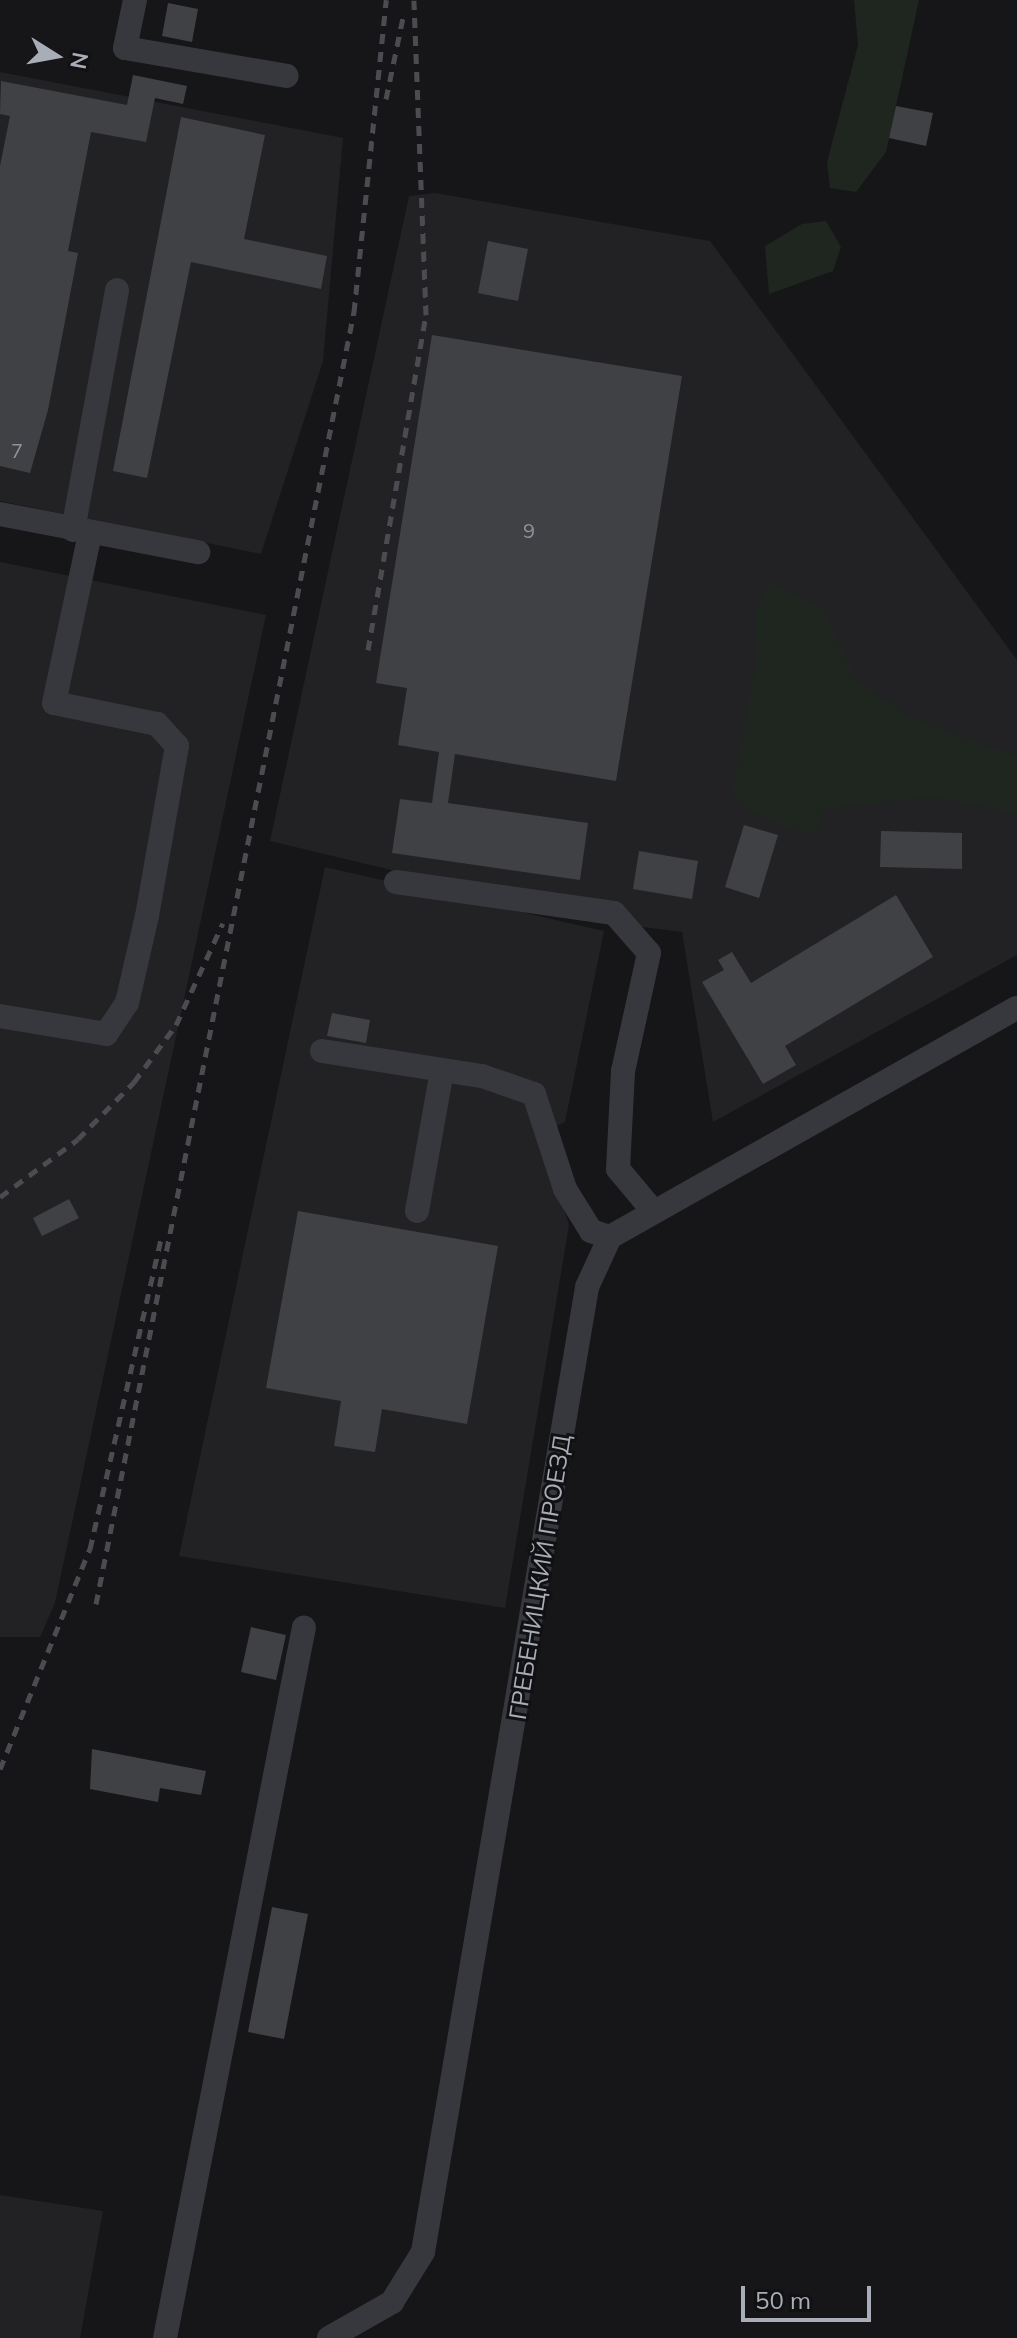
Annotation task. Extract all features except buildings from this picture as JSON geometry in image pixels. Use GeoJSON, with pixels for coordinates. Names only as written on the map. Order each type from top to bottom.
{"type":"FeatureCollection","features":[{"type":"Feature","properties":{"kind":"street"},"geometry":{"type":"LineString","coordinates":[[135,0],[125,48],[287,76]]}},
{"type":"Feature","properties":{"kind":"street"},"geometry":{"type":"LineString","coordinates":[[0,1016],[106,1034],[127,1003],[147,916],[177,746],[157,724],[54,703],[117,290]]}},
{"type":"Feature","properties":{"kind":"street"},"geometry":{"type":"LineString","coordinates":[[0,514],[198,552]]}},
{"type":"Feature","properties":{"kind":"street"},"geometry":{"type":"LineString","coordinates":[[396,882],[614,913],[649,953],[623,1071],[618,1169],[654,1212]]}},
{"type":"Feature","properties":{"kind":"street"},"geometry":{"type":"LineString","coordinates":[[322,1051],[442,1070],[534,1094],[565,1189],[591,1231],[610,1237],[1017,1008]]}},
{"type":"Feature","properties":{"kind":"street"},"geometry":{"type":"LineString","coordinates":[[417,1211],[442,1070]]}},
{"type":"Feature","properties":{"kind":"street","name":"ГРЕБЕНИЦКИЙ ПРОЕЗД"},"geometry":{"type":"LineString","coordinates":[[329,2338],[392,2302],[423,2252],[587,1287],[610,1237]]}},
{"type":"Feature","properties":{"kind":"street"},"geometry":{"type":"LineString","coordinates":[[165,2338],[304,1627]]}},
{"type":"Feature","properties":{"kind":"shaded area"},"geometry":{"type":"Polygon","coordinates":[[[854,0],[919,0],[886,152],[856,192],[830,188],[827,162],[858,45],[854,0]]]}},
{"type":"Feature","properties":{"kind":"shaded area"},"geometry":{"type":"Polygon","coordinates":[[[0,72],[343,138],[323,361],[261,554],[0,501],[0,72]]]}},
{"type":"Feature","properties":{"kind":"shaded area"},"geometry":{"type":"Polygon","coordinates":[[[435,193],[710,241],[1017,660],[1017,955],[713,1122],[682,932],[613,923],[270,841],[409,196],[435,193]]]}},
{"type":"Feature","properties":{"kind":"shaded area"},"geometry":{"type":"Polygon","coordinates":[[[826,221],[841,247],[833,271],[769,294],[765,246],[802,224],[826,221]]]}},
{"type":"Feature","properties":{"kind":"shaded area"},"geometry":{"type":"Polygon","coordinates":[[[0,562],[266,615],[55,1603],[40,1637],[0,1637],[0,562]]]}},
{"type":"Feature","properties":{"kind":"shaded area"},"geometry":{"type":"Polygon","coordinates":[[[770,582],[822,609],[857,680],[913,719],[1017,756],[1017,814],[932,797],[824,809],[817,831],[800,833],[740,805],[732,790],[757,658],[755,614],[770,582]]]}},
{"type":"Feature","properties":{"kind":"shaded area"},"geometry":{"type":"Polygon","coordinates":[[[325,867],[604,931],[565,1122],[540,1133],[569,1225],[505,1608],[179,1556],[325,867]]]}},
{"type":"Feature","properties":{"kind":"shaded area"},"geometry":{"type":"Polygon","coordinates":[[[0,2195],[103,2211],[80,2338],[0,2338],[0,2195]]]}},
{"type":"Feature","properties":{"kind":"railway"},"geometry":{"type":"LineString","coordinates":[[96,1604],[354,312],[386,0]]}},
{"type":"Feature","properties":{"kind":"railway"},"geometry":{"type":"LineString","coordinates":[[368,650],[426,315],[414,0]]}},
{"type":"Feature","properties":{"kind":"railway"},"geometry":{"type":"LineString","coordinates":[[386,99],[404,13]]}},
{"type":"Feature","properties":{"kind":"railway"},"geometry":{"type":"LineString","coordinates":[[0,1197],[78,1139],[134,1082],[176,1025],[223,923]]}},
{"type":"Feature","properties":{"kind":"railway"},"geometry":{"type":"LineString","coordinates":[[0,1769],[90,1549],[161,1238]]}}]}
